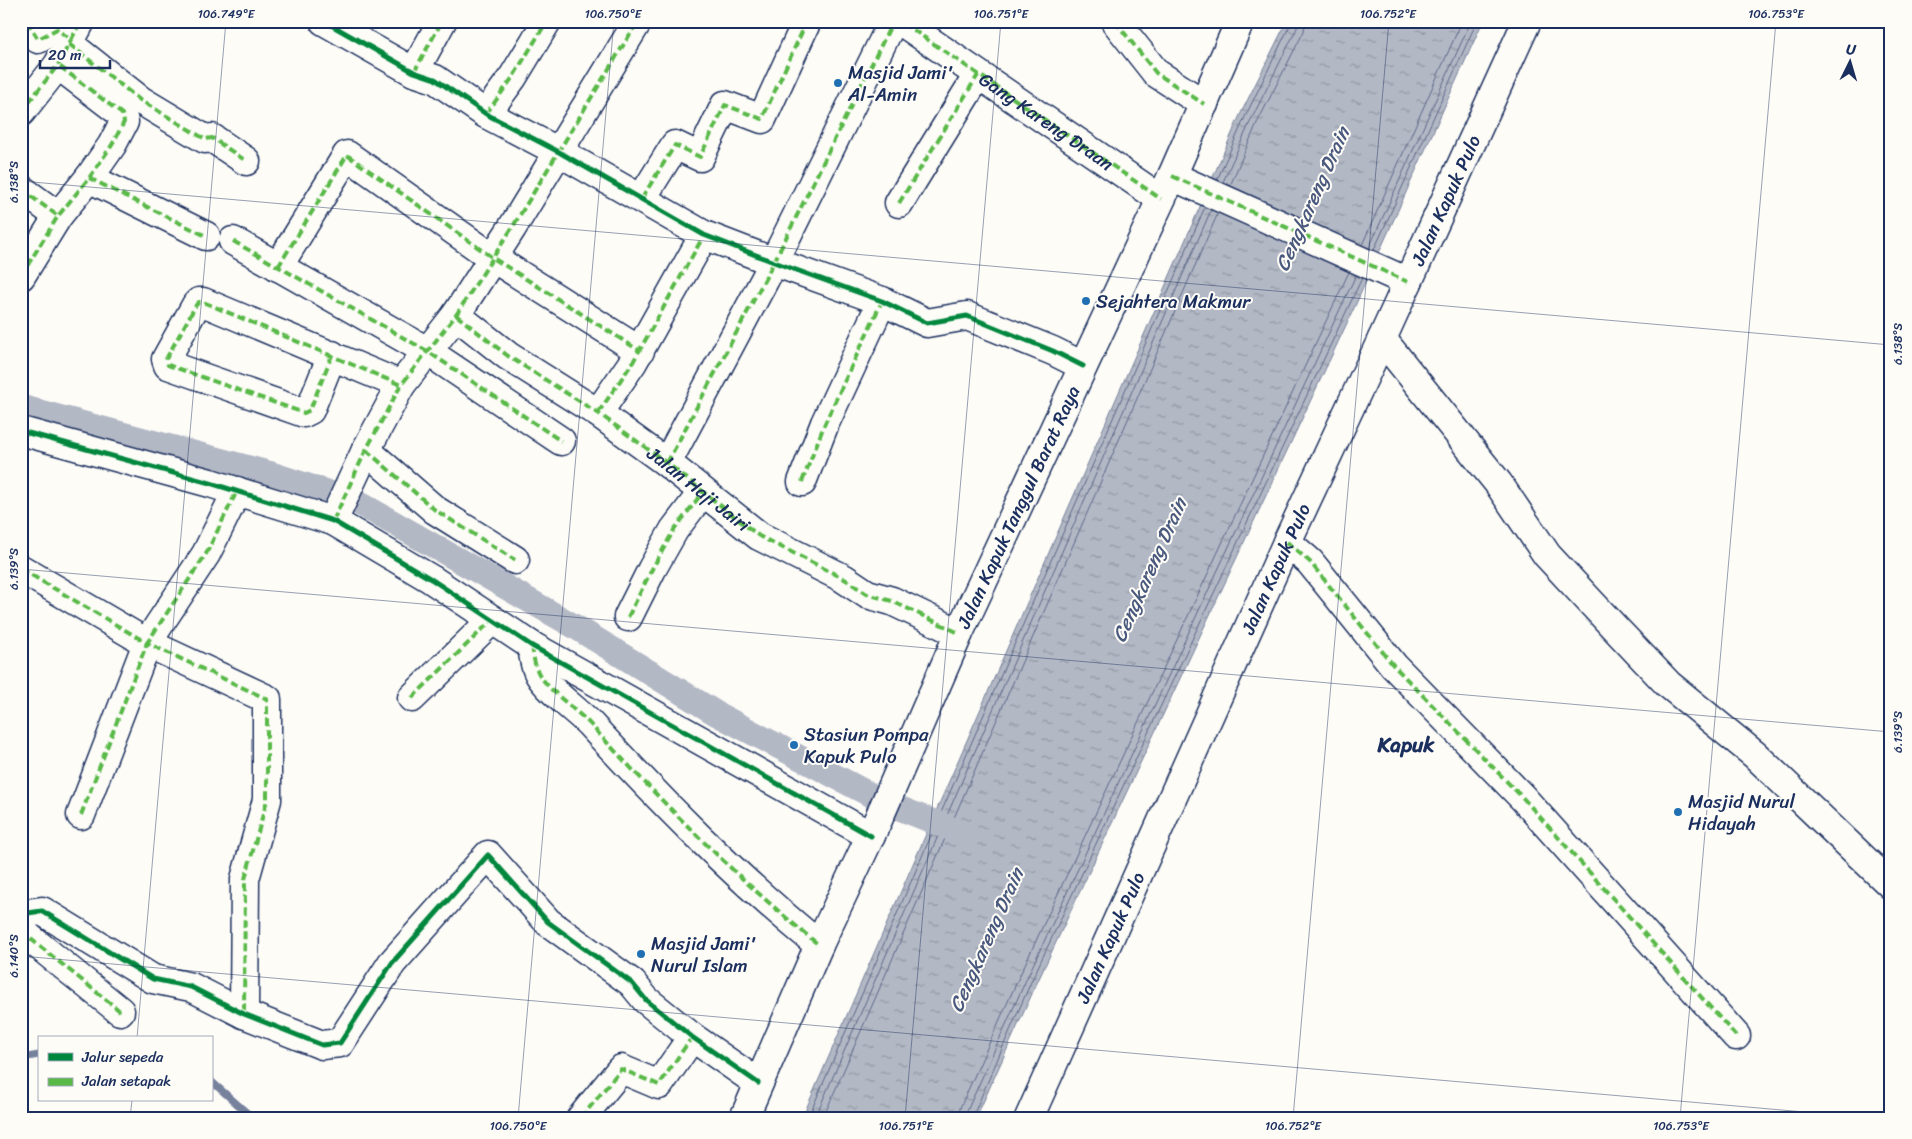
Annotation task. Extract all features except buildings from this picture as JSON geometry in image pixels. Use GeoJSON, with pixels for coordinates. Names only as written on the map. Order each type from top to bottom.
{"type":"FeatureCollection","features":[{"type":"Feature","properties":{"kind":"street"},"geometry":{"type":"LineString","coordinates":[[21,276],[58,216],[89,178],[112,145],[124,122],[122,114],[70,43],[57,29],[38,39],[27,21]]}},
{"type":"Feature","properties":{"kind":"street"},"geometry":{"type":"LineString","coordinates":[[324,21],[414,72],[435,80],[486,114],[642,198],[704,235],[882,300],[927,323],[967,316],[1053,351],[1083,366]]}},
{"type":"Feature","properties":{"kind":"street"},"geometry":{"type":"LineString","coordinates":[[414,72],[442,21]]}},
{"type":"Feature","properties":{"kind":"street"},"geometry":{"type":"LineString","coordinates":[[486,114],[513,77],[547,21]]}},
{"type":"Feature","properties":{"kind":"street"},"geometry":{"type":"LineString","coordinates":[[337,513],[364,453],[401,385],[456,316],[559,152],[638,21]]}},
{"type":"Feature","properties":{"kind":"street"},"geometry":{"type":"LineString","coordinates":[[642,198],[675,145],[700,157],[725,105],[762,119],[807,21]]}},
{"type":"Feature","properties":{"kind":"street"},"geometry":{"type":"LineString","coordinates":[[1115,21],[1156,73],[1204,104]]}},
{"type":"Feature","properties":{"kind":"street","name":"Jalan Kapuk Tanggul Barat Raya"},"geometry":{"type":"LineString","coordinates":[[874,828],[959,632],[1083,366],[1175,186],[1204,104],[1240,21]]}},
{"type":"Feature","properties":{"kind":"street","name":"Jalan Kapuk Pulo"},"geometry":{"type":"LineString","coordinates":[[1029,1118],[1287,542],[1382,339],[1396,276],[1526,21]]}},
{"type":"Feature","properties":{"kind":"street","name":"Gang Kareng Draan"},"geometry":{"type":"LineString","coordinates":[[774,262],[890,27],[898,22],[906,25],[978,75],[1175,186],[1396,276]]}},
{"type":"Feature","properties":{"kind":"street"},"geometry":{"type":"LineString","coordinates":[[21,112],[70,43]]}},
{"type":"Feature","properties":{"kind":"street"},"geometry":{"type":"LineString","coordinates":[[70,43],[140,100],[205,139],[212,138],[246,161]]}},
{"type":"Feature","properties":{"kind":"street"},"geometry":{"type":"LineString","coordinates":[[899,203],[978,75]]}},
{"type":"Feature","properties":{"kind":"street"},"geometry":{"type":"LineString","coordinates":[[278,267],[347,155],[493,258],[640,351]]}},
{"type":"Feature","properties":{"kind":"street"},"geometry":{"type":"LineString","coordinates":[[89,178],[206,236]]}},
{"type":"Feature","properties":{"kind":"street"},"geometry":{"type":"LineString","coordinates":[[21,189],[58,216]]}},
{"type":"Feature","properties":{"kind":"street"},"geometry":{"type":"LineString","coordinates":[[598,414],[640,351],[704,235]]}},
{"type":"Feature","properties":{"kind":"street"},"geometry":{"type":"LineString","coordinates":[[233,241],[427,351],[561,441]]}},
{"type":"Feature","properties":{"kind":"street"},"geometry":{"type":"LineString","coordinates":[[667,463],[774,262]]}},
{"type":"Feature","properties":{"kind":"street"},"geometry":{"type":"LineString","coordinates":[[802,482],[826,423],[882,300]]}},
{"type":"Feature","properties":{"kind":"street"},"geometry":{"type":"LineString","coordinates":[[332,355],[310,410],[304,413],[168,365],[166,359],[196,305],[199,302],[203,302],[332,355],[401,385]]}},
{"type":"Feature","properties":{"kind":"street","name":"Jalan Haji Jairi"},"geometry":{"type":"LineString","coordinates":[[456,316],[508,356],[598,414],[667,463],[702,493],[759,536],[843,578],[867,594],[892,601],[959,632]]}},
{"type":"Feature","properties":{"kind":"street"},"geometry":{"type":"LineString","coordinates":[[1382,339],[1498,483],[1547,555],[1614,628],[1668,684],[1755,755],[1891,885]]}},
{"type":"Feature","properties":{"kind":"street"},"geometry":{"type":"LineString","coordinates":[[21,431],[237,491],[337,513],[431,579],[532,646],[874,828],[819,945],[744,1118]]}},
{"type":"Feature","properties":{"kind":"street"},"geometry":{"type":"LineString","coordinates":[[364,453],[435,510],[515,560]]}},
{"type":"Feature","properties":{"kind":"street"},"geometry":{"type":"LineString","coordinates":[[81,815],[147,643],[206,554],[237,491]]}},
{"type":"Feature","properties":{"kind":"street"},"geometry":{"type":"LineString","coordinates":[[628,617],[674,530],[702,493]]}},
{"type":"Feature","properties":{"kind":"street"},"geometry":{"type":"LineString","coordinates":[[1287,542],[1310,562],[1394,666],[1523,798],[1736,1036]]}},
{"type":"Feature","properties":{"kind":"street"},"geometry":{"type":"LineString","coordinates":[[21,569],[147,643],[267,699],[267,800],[245,879],[244,1014]]}},
{"type":"Feature","properties":{"kind":"street"},"geometry":{"type":"LineString","coordinates":[[412,698],[492,620]]}},
{"type":"Feature","properties":{"kind":"street"},"geometry":{"type":"LineString","coordinates":[[532,646],[534,666],[544,681],[584,719],[657,797],[782,916],[819,945]]}},
{"type":"Feature","properties":{"kind":"street"},"geometry":{"type":"LineString","coordinates":[[21,914],[42,911],[153,979],[191,986],[244,1014],[322,1045],[340,1042],[392,963],[488,855],[548,922],[632,983],[646,1000],[692,1037],[758,1083]]}},
{"type":"Feature","properties":{"kind":"street"},"geometry":{"type":"LineString","coordinates":[[21,931],[120,1011]]}},
{"type":"Feature","properties":{"kind":"street"},"geometry":{"type":"LineString","coordinates":[[581,1118],[620,1069],[659,1085],[692,1037]]}},
{"type":"Feature","properties":{"kind":"water","name":"Cengkareng Drain"},"geometry":{"type":"Polygon","coordinates":[[[1287,21],[1483,21],[1355,306],[1036,985],[976,1118],[802,1118],[1240,115],[1287,21]]]}},
{"type":"Feature","properties":{"kind":"waterway"},"geometry":{"type":"LineString","coordinates":[[21,407],[268,473],[357,502],[579,629],[717,714],[884,802],[962,833]]}},
{"type":"Feature","properties":{"kind":"waterway"},"geometry":{"type":"LineString","coordinates":[[21,1058],[38,1055]]}},
{"type":"Feature","properties":{"kind":"waterway"},"geometry":{"type":"LineString","coordinates":[[212,1082],[253,1118]]}},
{"type":"Feature","properties":{"kind":"marked path"},"geometry":{"type":"LineString","coordinates":[[27,21],[38,39],[57,29],[71,40],[81,21]]}},
{"type":"Feature","properties":{"kind":"marked path"},"geometry":{"type":"LineString","coordinates":[[414,72],[442,21]]}},
{"type":"Feature","properties":{"kind":"marked path"},"geometry":{"type":"LineString","coordinates":[[486,114],[513,77],[547,21]]}},
{"type":"Feature","properties":{"kind":"marked path"},"geometry":{"type":"LineString","coordinates":[[333,521],[366,450],[401,385],[456,315],[512,228],[638,21]]}},
{"type":"Feature","properties":{"kind":"marked path"},"geometry":{"type":"LineString","coordinates":[[642,198],[675,145],[700,157],[725,105],[762,119],[807,21]]}},
{"type":"Feature","properties":{"kind":"marked path"},"geometry":{"type":"LineString","coordinates":[[1115,21],[1156,73],[1204,104]]}},
{"type":"Feature","properties":{"kind":"marked path"},"geometry":{"type":"LineString","coordinates":[[667,463],[774,262],[890,27],[898,22],[906,25],[1161,199]]}},
{"type":"Feature","properties":{"kind":"marked path"},"geometry":{"type":"LineString","coordinates":[[21,112],[58,65],[71,40]]}},
{"type":"Feature","properties":{"kind":"marked path"},"geometry":{"type":"LineString","coordinates":[[69,44],[140,100],[205,139],[212,138],[246,161]]}},
{"type":"Feature","properties":{"kind":"marked path"},"geometry":{"type":"LineString","coordinates":[[21,276],[58,216],[89,178],[112,145],[124,122],[122,114],[58,65]]}},
{"type":"Feature","properties":{"kind":"marked path"},"geometry":{"type":"LineString","coordinates":[[899,203],[978,75]]}},
{"type":"Feature","properties":{"kind":"marked path"},"geometry":{"type":"LineString","coordinates":[[278,267],[347,155],[493,258],[640,351]]}},
{"type":"Feature","properties":{"kind":"marked path"},"geometry":{"type":"LineString","coordinates":[[1172,176],[1408,282]]}},
{"type":"Feature","properties":{"kind":"marked path"},"geometry":{"type":"LineString","coordinates":[[89,178],[206,236]]}},
{"type":"Feature","properties":{"kind":"marked path"},"geometry":{"type":"LineString","coordinates":[[21,189],[58,216]]}},
{"type":"Feature","properties":{"kind":"marked path"},"geometry":{"type":"LineString","coordinates":[[598,413],[633,362],[704,235]]}},
{"type":"Feature","properties":{"kind":"marked path"},"geometry":{"type":"LineString","coordinates":[[233,241],[427,351],[561,441]]}},
{"type":"Feature","properties":{"kind":"marked path"},"geometry":{"type":"LineString","coordinates":[[802,482],[825,423],[882,301]]}},
{"type":"Feature","properties":{"kind":"marked path"},"geometry":{"type":"LineString","coordinates":[[332,355],[310,410],[304,413],[168,365],[166,359],[196,305],[199,302],[203,302],[401,385]]}},
{"type":"Feature","properties":{"kind":"marked path"},"geometry":{"type":"LineString","coordinates":[[456,315],[508,356],[598,413],[667,463],[759,536],[843,578],[867,594],[892,601],[959,633]]}},
{"type":"Feature","properties":{"kind":"marked path"},"geometry":{"type":"LineString","coordinates":[[366,450],[435,510],[515,560]]}},
{"type":"Feature","properties":{"kind":"marked path"},"geometry":{"type":"LineString","coordinates":[[21,569],[147,643],[206,554],[237,491]]}},
{"type":"Feature","properties":{"kind":"marked path"},"geometry":{"type":"LineString","coordinates":[[628,617],[674,530],[702,493]]}},
{"type":"Feature","properties":{"kind":"marked path"},"geometry":{"type":"LineString","coordinates":[[1287,542],[1310,562],[1394,666],[1523,798],[1736,1036]]}},
{"type":"Feature","properties":{"kind":"marked path"},"geometry":{"type":"LineString","coordinates":[[412,698],[492,620]]}},
{"type":"Feature","properties":{"kind":"marked path"},"geometry":{"type":"LineString","coordinates":[[81,815],[147,643],[267,699],[267,800],[245,879],[244,1014]]}},
{"type":"Feature","properties":{"kind":"marked path"},"geometry":{"type":"LineString","coordinates":[[532,646],[537,669],[549,687],[589,723],[672,810],[729,866],[819,945]]}},
{"type":"Feature","properties":{"kind":"marked path"},"geometry":{"type":"LineString","coordinates":[[21,931],[120,1011]]}},
{"type":"Feature","properties":{"kind":"marked path"},"geometry":{"type":"LineString","coordinates":[[581,1118],[621,1069],[659,1085],[692,1037]]}},
{"type":"Feature","properties":{"kind":"cycle path"},"geometry":{"type":"LineString","coordinates":[[324,21],[414,72],[435,79],[486,114],[559,152],[704,235],[882,301],[927,323],[967,316],[1053,351],[1083,366]]}},
{"type":"Feature","properties":{"kind":"cycle path"},"geometry":{"type":"LineString","coordinates":[[21,431],[210,483],[333,521],[431,579],[532,646],[871,836]]}},
{"type":"Feature","properties":{"kind":"cycle path"},"geometry":{"type":"LineString","coordinates":[[21,914],[42,911],[153,979],[191,987],[244,1014],[322,1045],[340,1043],[392,963],[488,855],[548,922],[632,983],[646,1000],[692,1037],[758,1083]]}},
{"type":"Feature","properties":{"kind":"place","name":"Masjid Jami' Al-Amin"},"geometry":{"type":"Point","coordinates":[838,83]}},
{"type":"Feature","properties":{"kind":"place","name":"Sejahtera Makmur"},"geometry":{"type":"Point","coordinates":[1086,301]}},
{"type":"Feature","properties":{"kind":"place","name":"Stasiun Pompa Kapuk Pulo"},"geometry":{"type":"Point","coordinates":[794,745]}},
{"type":"Feature","properties":{"kind":"place","name":"Masjid Nurul Hidayah"},"geometry":{"type":"Point","coordinates":[1678,812]}},
{"type":"Feature","properties":{"kind":"place","name":"Masjid Jami' Nurul Islam"},"geometry":{"type":"Point","coordinates":[641,954]}},
{"type":"Feature","properties":{"kind":"district","name":"Kapuk"},"geometry":{"type":"Point","coordinates":[1406,745]}}]}
